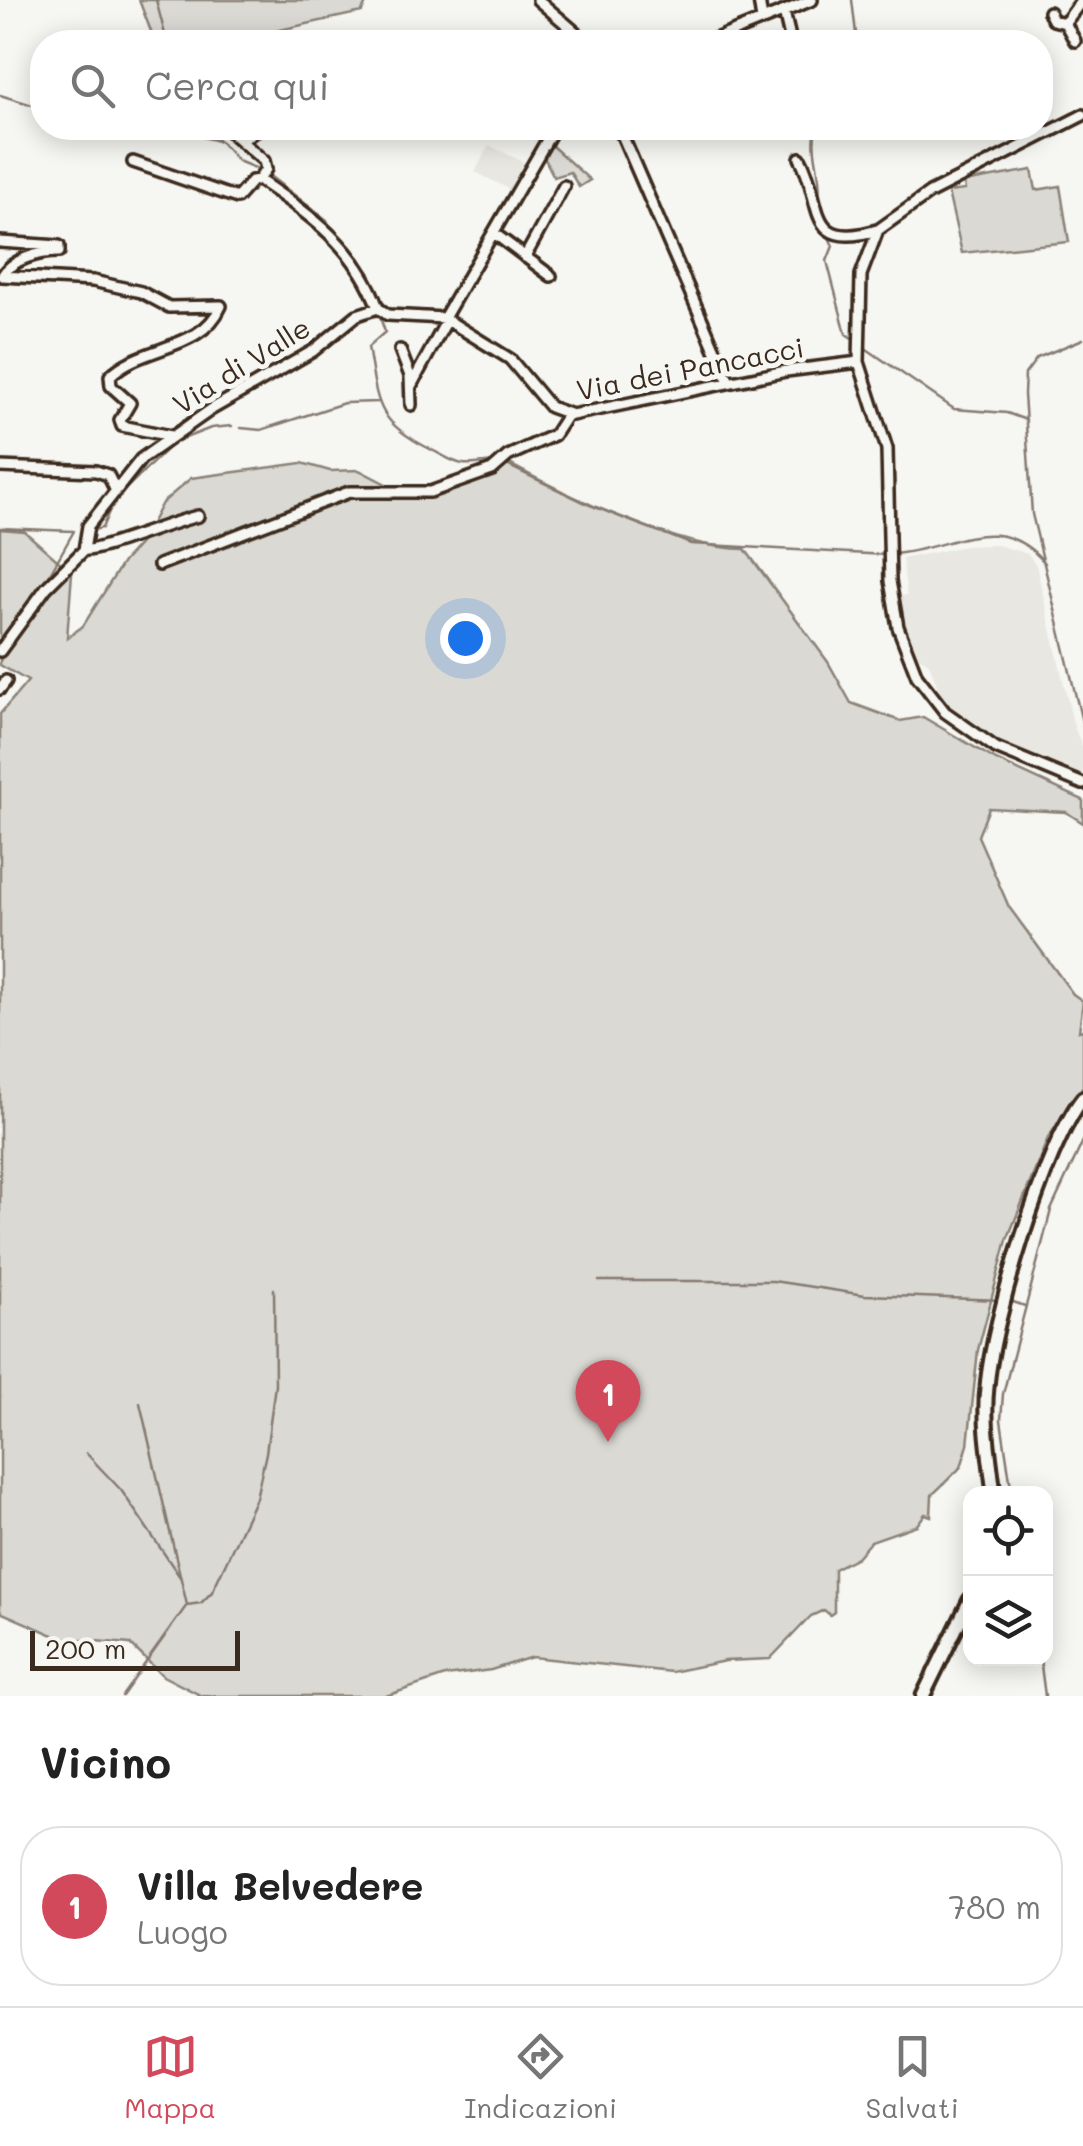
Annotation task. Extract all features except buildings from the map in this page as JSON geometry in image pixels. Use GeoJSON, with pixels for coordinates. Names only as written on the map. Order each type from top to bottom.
{"type":"FeatureCollection","features":[{"type":"Feature","properties":{"kind":"main road"},"geometry":{"type":"LineString","coordinates":[[993,1486],[986,1407],[992,1357],[1027,1222],[1083,1098]]}},
{"type":"Feature","properties":{"kind":"main road"},"geometry":{"type":"LineString","coordinates":[[923,1696],[963,1614]]}},
{"type":"Feature","properties":{"kind":"street"},"geometry":{"type":"LineString","coordinates":[[538,0],[573,30]]}},
{"type":"Feature","properties":{"kind":"street"},"geometry":{"type":"LineString","coordinates":[[759,0],[762,20]]}},
{"type":"Feature","properties":{"kind":"street"},"geometry":{"type":"LineString","coordinates":[[737,30],[812,0]]}},
{"type":"Feature","properties":{"kind":"street"},"geometry":{"type":"LineString","coordinates":[[1065,22],[1082,0]]}},
{"type":"Feature","properties":{"kind":"street"},"geometry":{"type":"LineString","coordinates":[[784,12],[788,30]]}},
{"type":"Feature","properties":{"kind":"street"},"geometry":{"type":"LineString","coordinates":[[1049,12],[1053,20],[1065,22]]}},
{"type":"Feature","properties":{"kind":"street"},"geometry":{"type":"LineString","coordinates":[[1065,22],[1076,41]]}},
{"type":"Feature","properties":{"kind":"street"},"geometry":{"type":"LineString","coordinates":[[1053,130],[1083,115]]}},
{"type":"Feature","properties":{"kind":"street"},"geometry":{"type":"LineString","coordinates":[[242,140],[262,175],[329,231],[362,272],[375,309],[385,315],[446,319]]}},
{"type":"Feature","properties":{"kind":"street"},"geometry":{"type":"LineString","coordinates":[[411,386],[547,140]]}},
{"type":"Feature","properties":{"kind":"street"},"geometry":{"type":"LineString","coordinates":[[624,140],[730,382]]}},
{"type":"Feature","properties":{"kind":"street"},"geometry":{"type":"LineString","coordinates":[[800,158],[811,179],[816,213],[844,239],[878,230],[930,192],[1033,140]]}},
{"type":"Feature","properties":{"kind":"street"},"geometry":{"type":"LineString","coordinates":[[133,162],[237,198],[262,175]]}},
{"type":"Feature","properties":{"kind":"street"},"geometry":{"type":"LineString","coordinates":[[525,257],[564,186]]}},
{"type":"Feature","properties":{"kind":"street"},"geometry":{"type":"LineString","coordinates":[[878,230],[861,275],[859,362],[887,448],[888,561],[903,643],[934,702],[996,748],[1083,784]]}},
{"type":"Feature","properties":{"kind":"street"},"geometry":{"type":"LineString","coordinates":[[495,234],[551,276]]}},
{"type":"Feature","properties":{"kind":"street","name":"Via di Valle"},"geometry":{"type":"LineString","coordinates":[[0,242],[59,246],[59,252],[40,253],[10,266],[2,273],[2,279],[93,281],[141,292],[169,306],[219,304],[221,310],[194,336],[155,348],[110,376],[111,386],[130,403],[120,420],[122,426],[171,436]]}},
{"type":"Feature","properties":{"kind":"street","name":"Via di Valle"},"geometry":{"type":"LineString","coordinates":[[0,651],[46,588],[84,550],[88,526],[114,488],[142,458],[171,436],[290,366],[352,318],[375,309]]}},
{"type":"Feature","properties":{"kind":"street","name":"Via dei Pancacci"},"geometry":{"type":"LineString","coordinates":[[446,319],[510,359],[550,406],[566,415],[642,404],[730,382],[859,362]]}},
{"type":"Feature","properties":{"kind":"street"},"geometry":{"type":"LineString","coordinates":[[400,350],[411,386],[411,404]]}},
{"type":"Feature","properties":{"kind":"street"},"geometry":{"type":"LineString","coordinates":[[159,565],[349,492],[430,492],[554,435],[566,415]]}},
{"type":"Feature","properties":{"kind":"street"},"geometry":{"type":"LineString","coordinates":[[0,467],[96,470],[108,475],[114,488]]}},
{"type":"Feature","properties":{"kind":"street"},"geometry":{"type":"LineString","coordinates":[[84,550],[97,552],[150,528],[198,516]]}},
{"type":"Feature","properties":{"kind":"shaded area"},"geometry":{"type":"Polygon","coordinates":[[[139,0],[367,0],[362,12],[280,30],[150,30],[139,0]]]}},
{"type":"Feature","properties":{"kind":"shaded area"},"geometry":{"type":"Polygon","coordinates":[[[489,145],[525,163],[511,190],[475,172],[489,145]]]}},
{"type":"Feature","properties":{"kind":"shaded area"},"geometry":{"type":"Polygon","coordinates":[[[551,145],[590,180],[579,187],[570,172],[554,177],[543,155],[551,145]]]}},
{"type":"Feature","properties":{"kind":"shaded area"},"geometry":{"type":"Polygon","coordinates":[[[1032,170],[1036,190],[1060,186],[1069,242],[962,253],[948,192],[965,190],[964,182],[1032,170]]]}},
{"type":"Feature","properties":{"kind":"shaded area"},"geometry":{"type":"Polygon","coordinates":[[[506,462],[622,518],[687,540],[745,549],[828,662],[851,703],[900,721],[923,717],[996,760],[1083,800],[1083,823],[1066,812],[989,808],[978,836],[1009,907],[1073,994],[1083,1001],[1079,1031],[1083,1030],[1083,1086],[1048,1138],[1007,1240],[978,1350],[968,1445],[961,1467],[932,1495],[931,1516],[925,1514],[917,1525],[871,1541],[857,1557],[834,1569],[834,1612],[830,1615],[824,1610],[811,1616],[770,1659],[725,1661],[671,1672],[532,1657],[491,1670],[445,1676],[386,1696],[202,1696],[163,1676],[130,1644],[60,1638],[0,1612],[0,714],[28,681],[0,665],[0,529],[24,531],[72,573],[67,638],[83,626],[123,562],[142,541],[162,503],[191,478],[302,463],[330,471],[359,470],[390,486],[435,494],[501,469],[506,462]]]}},
{"type":"Feature","properties":{"kind":"shaded area"},"geometry":{"type":"Polygon","coordinates":[[[997,545],[1028,554],[1036,565],[1074,727],[1083,748],[1083,776],[1010,749],[968,724],[944,705],[929,663],[914,654],[898,597],[907,595],[902,559],[965,546],[997,545]]]}},
{"type":"Feature","properties":{"kind":"waterway"},"geometry":{"type":"LineString","coordinates":[[156,0],[164,30]]}},
{"type":"Feature","properties":{"kind":"waterway"},"geometry":{"type":"LineString","coordinates":[[852,0],[856,30]]}},
{"type":"Feature","properties":{"kind":"waterway"},"geometry":{"type":"LineString","coordinates":[[0,95],[30,104]]}},
{"type":"Feature","properties":{"kind":"waterway"},"geometry":{"type":"LineString","coordinates":[[219,140],[238,161],[260,170]]}},
{"type":"Feature","properties":{"kind":"waterway"},"geometry":{"type":"LineString","coordinates":[[815,140],[819,199]]}},
{"type":"Feature","properties":{"kind":"waterway"},"geometry":{"type":"LineString","coordinates":[[267,174],[327,220],[329,226]]}},
{"type":"Feature","properties":{"kind":"waterway"},"geometry":{"type":"LineString","coordinates":[[827,233],[833,246],[827,261],[846,334],[855,340]]}},
{"type":"Feature","properties":{"kind":"waterway"},"geometry":{"type":"LineString","coordinates":[[379,314],[385,332],[368,347],[377,396],[388,419],[411,438],[454,461],[494,462]]}},
{"type":"Feature","properties":{"kind":"waterway"},"geometry":{"type":"LineString","coordinates":[[1083,339],[1037,358],[1025,374],[1024,394],[1032,514],[1083,726]]}},
{"type":"Feature","properties":{"kind":"waterway"},"geometry":{"type":"LineString","coordinates":[[861,345],[954,409],[1007,413],[1026,420]]}},
{"type":"Feature","properties":{"kind":"waterway"},"geometry":{"type":"LineString","coordinates":[[241,428],[261,430],[344,403],[378,402]]}},
{"type":"Feature","properties":{"kind":"waterway"},"geometry":{"type":"LineString","coordinates":[[180,440],[211,428],[232,426]]}},
{"type":"Feature","properties":{"kind":"waterway"},"geometry":{"type":"LineString","coordinates":[[93,530],[102,528],[114,500],[171,445]]}},
{"type":"Feature","properties":{"kind":"waterway"},"geometry":{"type":"LineString","coordinates":[[507,465],[590,505],[691,544],[886,555]]}},
{"type":"Feature","properties":{"kind":"waterway"},"geometry":{"type":"LineString","coordinates":[[0,528],[73,531]]}},
{"type":"Feature","properties":{"kind":"waterway"},"geometry":{"type":"LineString","coordinates":[[44,584],[74,531]]}},
{"type":"Feature","properties":{"kind":"waterway"},"geometry":{"type":"LineString","coordinates":[[894,554],[992,535],[1010,538],[1045,563]]}},
{"type":"Feature","properties":{"kind":"waterway"},"geometry":{"type":"LineString","coordinates":[[0,641],[33,599]]}},
{"type":"Feature","properties":{"kind":"waterway"},"geometry":{"type":"LineString","coordinates":[[0,660],[3,656]]}},
{"type":"Feature","properties":{"kind":"waterway"},"geometry":{"type":"LineString","coordinates":[[1011,1486],[1001,1420],[1003,1394],[1051,1210],[1083,1141]]}},
{"type":"Feature","properties":{"kind":"waterway"},"geometry":{"type":"LineString","coordinates":[[599,1281],[773,1281],[865,1295],[1001,1300]]}},
{"type":"Feature","properties":{"kind":"waterway"},"geometry":{"type":"LineString","coordinates":[[187,1605],[201,1603],[212,1592],[256,1498],[275,1385],[274,1289]]}},
{"type":"Feature","properties":{"kind":"waterway"},"geometry":{"type":"LineString","coordinates":[[1013,1302],[1025,1306]]}},
{"type":"Feature","properties":{"kind":"waterway"},"geometry":{"type":"LineString","coordinates":[[122,1696],[187,1605],[140,1403]]}},
{"type":"Feature","properties":{"kind":"waterway"},"geometry":{"type":"LineString","coordinates":[[86,1453],[121,1490],[180,1577]]}},
{"type":"Feature","properties":{"kind":"waterway"},"geometry":{"type":"LineString","coordinates":[[1041,1666],[1045,1696]]}},
{"type":"Feature","properties":{"kind":"place","name":"Villa Belvedere"},"geometry":{"type":"Point","coordinates":[608,1442]}}]}
